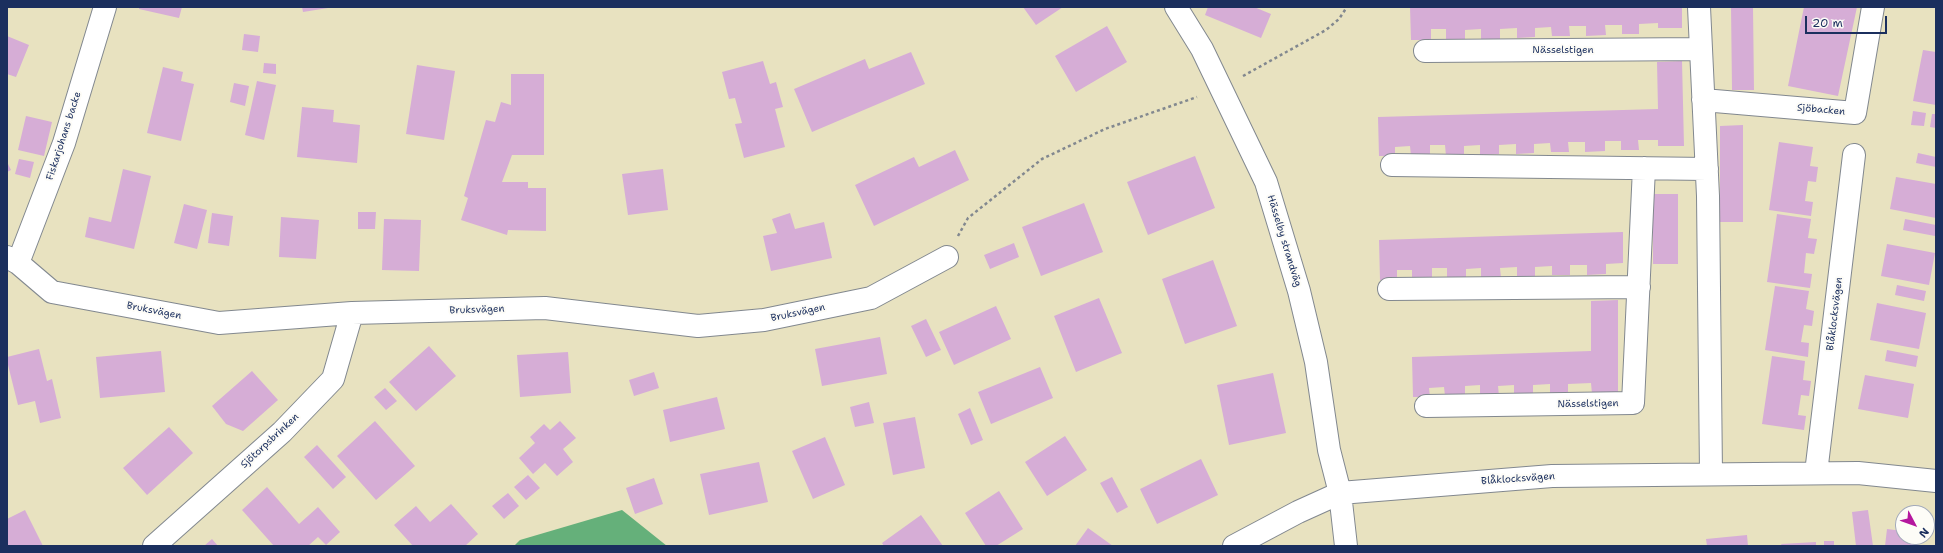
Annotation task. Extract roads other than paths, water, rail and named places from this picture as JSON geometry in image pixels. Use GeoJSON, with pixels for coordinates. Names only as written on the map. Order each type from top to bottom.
{"type":"FeatureCollection","features":[{"type":"Feature","properties":{"kind":"street","name":"Fiskarjohans backe"},"geometry":{"type":"LineString","coordinates":[[13,260],[64,143],[105,7]]}},
{"type":"Feature","properties":{"kind":"street","name":"Hässelby strandväg"},"geometry":{"type":"LineString","coordinates":[[1176,7],[1202,49],[1266,182],[1299,291],[1316,362],[1329,450],[1340,494],[1346,546]]}},
{"type":"Feature","properties":{"kind":"street"},"geometry":{"type":"LineString","coordinates":[[1699,7],[1707,169],[1711,474]]}},
{"type":"Feature","properties":{"kind":"street","name":"Sjöbacken"},"geometry":{"type":"LineString","coordinates":[[1703,100],[1855,113],[1873,7]]}},
{"type":"Feature","properties":{"kind":"street","name":"Nässelstigen"},"geometry":{"type":"LineString","coordinates":[[1425,51],[1701,50]]}},
{"type":"Feature","properties":{"kind":"street","name":"Blåklocksvägen"},"geometry":{"type":"LineString","coordinates":[[1816,473],[1854,154]]}},
{"type":"Feature","properties":{"kind":"street"},"geometry":{"type":"LineString","coordinates":[[1392,165],[1707,169]]}},
{"type":"Feature","properties":{"kind":"street","name":"Nässelstigen"},"geometry":{"type":"LineString","coordinates":[[1426,406],[1634,403],[1644,168]]}},
{"type":"Feature","properties":{"kind":"street","name":"Bruksvägen"},"geometry":{"type":"LineString","coordinates":[[13,260],[52,292],[219,323],[352,314],[545,308],[698,326],[764,320],[871,298],[947,257]]}},
{"type":"Feature","properties":{"kind":"street"},"geometry":{"type":"LineString","coordinates":[[1389,289],[1639,287]]}},
{"type":"Feature","properties":{"kind":"street","name":"Sjötorpsbrinken"},"geometry":{"type":"LineString","coordinates":[[154,546],[282,432],[333,379],[352,314]]}},
{"type":"Feature","properties":{"kind":"street","name":"Blåklocksvägen"},"geometry":{"type":"LineString","coordinates":[[1234,546],[1298,512],[1340,494],[1552,476],[1858,473],[1936,481]]}}]}
